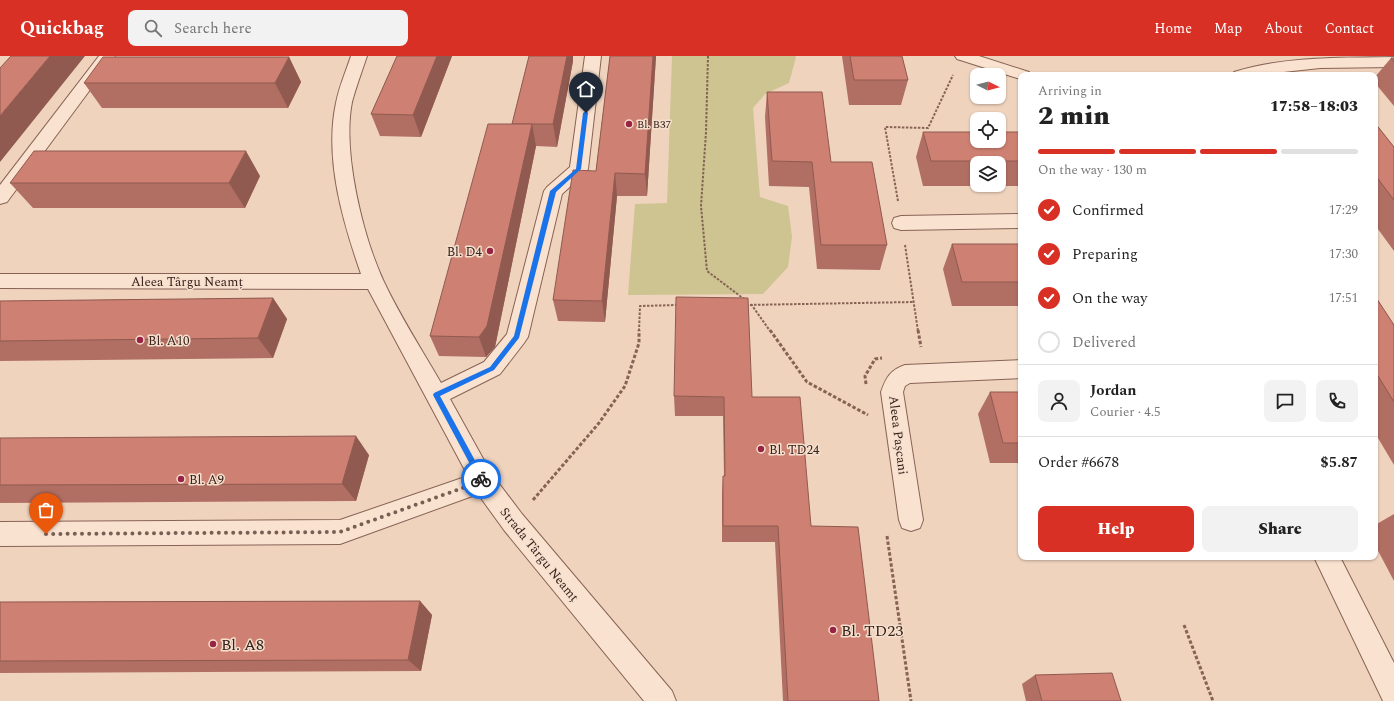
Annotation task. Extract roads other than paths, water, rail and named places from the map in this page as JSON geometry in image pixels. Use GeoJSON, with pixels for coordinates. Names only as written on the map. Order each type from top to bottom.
{"type":"FeatureCollection","features":[{"type":"Feature","properties":{"kind":"street"},"geometry":{"type":"LineString","coordinates":[[0,198],[107,56]]}},
{"type":"Feature","properties":{"kind":"street","name":"Strada Târgu Neamț"},"geometry":{"type":"LineString","coordinates":[[360,56],[344,103],[340,137],[344,176],[354,225],[374,282],[482,481],[513,522],[662,701]]}},
{"type":"Feature","properties":{"kind":"street"},"geometry":{"type":"LineString","coordinates":[[436,395],[492,368],[517,336],[553,191],[578,169],[593,56]]}},
{"type":"Feature","properties":{"kind":"street"},"geometry":{"type":"LineString","coordinates":[[963,56],[1018,73]]}},
{"type":"Feature","properties":{"kind":"street"},"geometry":{"type":"LineString","coordinates":[[1249,72],[1258,69],[1324,69],[1394,62]]}},
{"type":"Feature","properties":{"kind":"street"},"geometry":{"type":"LineString","coordinates":[[901,223],[1018,221]]}},
{"type":"Feature","properties":{"kind":"street","name":"Aleea Târgu Neamț"},"geometry":{"type":"LineString","coordinates":[[0,281],[374,282]]}},
{"type":"Feature","properties":{"kind":"street","name":"Aleea Pașcani"},"geometry":{"type":"LineString","coordinates":[[911,520],[892,392],[896,381],[905,374],[1018,369]]}},
{"type":"Feature","properties":{"kind":"street"},"geometry":{"type":"LineString","coordinates":[[0,534],[340,532],[482,481]]}},
{"type":"Feature","properties":{"kind":"street"},"geometry":{"type":"LineString","coordinates":[[1328,560],[1394,693]]}},
{"type":"Feature","properties":{"kind":"place","name":"Bl. B37"},"geometry":{"type":"Point","coordinates":[629,124]}},
{"type":"Feature","properties":{"kind":"place","name":"Bl. D4"},"geometry":{"type":"Point","coordinates":[490,251]}},
{"type":"Feature","properties":{"kind":"place","name":"Bl. A10"},"geometry":{"type":"Point","coordinates":[140,340]}},
{"type":"Feature","properties":{"kind":"place","name":"Bl. TD24"},"geometry":{"type":"Point","coordinates":[761,449]}},
{"type":"Feature","properties":{"kind":"place","name":"Bl. A9"},"geometry":{"type":"Point","coordinates":[181,479]}},
{"type":"Feature","properties":{"kind":"place","name":"Bl. TD23"},"geometry":{"type":"Point","coordinates":[833,630]}},
{"type":"Feature","properties":{"kind":"place","name":"Bl. A8"},"geometry":{"type":"Point","coordinates":[213,644]}}]}
